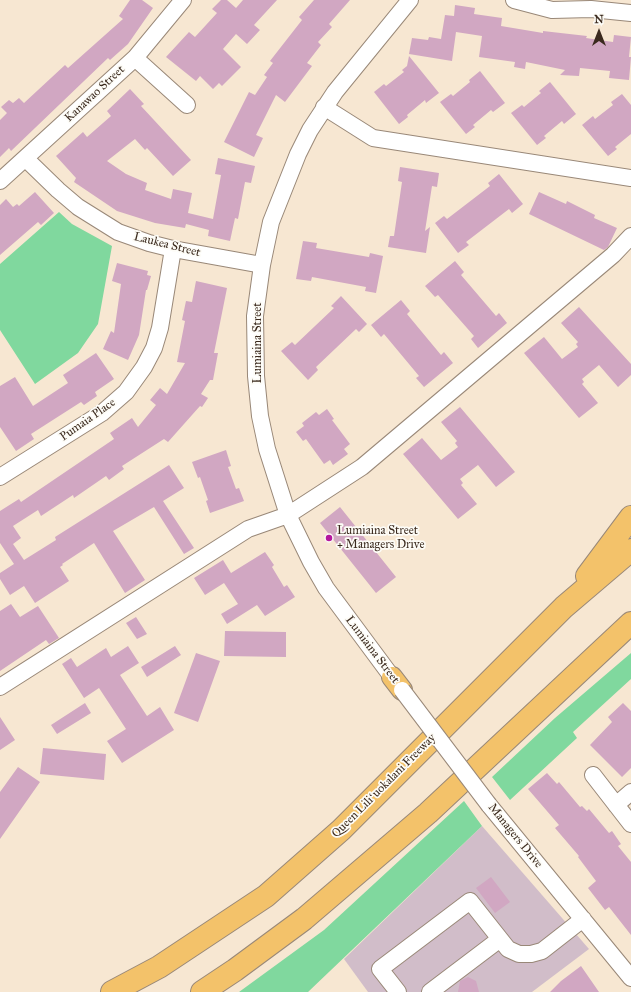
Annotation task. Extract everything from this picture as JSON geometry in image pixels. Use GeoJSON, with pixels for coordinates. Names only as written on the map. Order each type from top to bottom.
{"type":"FeatureCollection","features":[{"type":"Feature","properties":{"kind":"highway"},"geometry":{"type":"LineString","coordinates":[[564,607],[631,518]]}},
{"type":"Feature","properties":{"kind":"highway","name":"Queen Liliʻuokalani Freeway"},"geometry":{"type":"LineString","coordinates":[[112,992],[159,967],[266,896],[341,830],[564,607],[631,550]]}},
{"type":"Feature","properties":{"kind":"highway"},"geometry":{"type":"LineString","coordinates":[[202,992],[235,970],[304,919],[428,813],[631,624]]}},
{"type":"Feature","properties":{"kind":"street","name":"Kanawao Street"},"geometry":{"type":"LineString","coordinates":[[0,181],[26,159],[135,58],[183,0]]}},
{"type":"Feature","properties":{"kind":"street","name":"Lumiaina Street"},"geometry":{"type":"LineString","coordinates":[[397,684],[350,621],[311,562],[288,515],[267,449],[260,416],[256,376],[256,316],[262,265],[271,222],[298,154],[324,108],[346,77],[410,0]]}},
{"type":"Feature","properties":{"kind":"street"},"geometry":{"type":"LineString","coordinates":[[514,0],[552,10],[591,9],[631,13]]}},
{"type":"Feature","properties":{"kind":"street"},"geometry":{"type":"LineString","coordinates":[[135,58],[187,105]]}},
{"type":"Feature","properties":{"kind":"street"},"geometry":{"type":"LineString","coordinates":[[324,108],[373,138],[631,178]]}},
{"type":"Feature","properties":{"kind":"street","name":"Laukea Street"},"geometry":{"type":"LineString","coordinates":[[26,159],[58,190],[97,221],[118,232],[149,243],[173,249],[262,265]]}},
{"type":"Feature","properties":{"kind":"street"},"geometry":{"type":"LineString","coordinates":[[0,687],[248,529],[288,515],[362,467],[613,255],[631,236]]}},
{"type":"Feature","properties":{"kind":"street","name":"Pumaia Place"},"geometry":{"type":"LineString","coordinates":[[1,475],[102,413],[126,392],[144,367],[154,348],[160,328],[173,249]]}},
{"type":"Feature","properties":{"kind":"street","name":"Managers Drive"},"geometry":{"type":"LineString","coordinates":[[397,684],[489,805],[631,978]]}},
{"type":"Feature","properties":{"kind":"street"},"geometry":{"type":"LineString","coordinates":[[593,775],[631,824]]}},
{"type":"Feature","properties":{"kind":"street"},"geometry":{"type":"LineString","coordinates":[[616,805],[631,792]]}},
{"type":"Feature","properties":{"kind":"street"},"geometry":{"type":"LineString","coordinates":[[398,992],[380,970],[470,901],[508,949],[520,954],[531,954],[542,950],[583,919]]}},
{"type":"Feature","properties":{"kind":"street"},"geometry":{"type":"LineString","coordinates":[[430,992],[500,939]]}},
{"type":"Feature","properties":{"kind":"shaded area"},"geometry":{"type":"Polygon","coordinates":[[[482,826],[589,949],[532,992],[368,992],[344,959],[482,826]]]}},
{"type":"Feature","properties":{"kind":"green space"},"geometry":{"type":"Polygon","coordinates":[[[59,212],[72,224],[112,246],[98,324],[78,353],[35,384],[0,330],[0,264],[59,212]]]}},
{"type":"Feature","properties":{"kind":"green space"},"geometry":{"type":"Polygon","coordinates":[[[631,653],[631,679],[573,732],[577,738],[510,800],[492,777],[555,718],[631,653]]]}},
{"type":"Feature","properties":{"kind":"green space"},"geometry":{"type":"Polygon","coordinates":[[[464,801],[482,826],[308,992],[239,992],[324,930],[464,801]]]}},
{"type":"Feature","properties":{"kind":"building"},"geometry":{"type":"Polygon","coordinates":[[[130,0],[142,0],[153,8],[128,44],[110,60],[108,58],[11,151],[9,148],[0,157],[0,120],[7,113],[1,107],[9,100],[13,103],[19,98],[24,103],[65,65],[68,68],[123,19],[119,16],[130,0]]]}},
{"type":"Feature","properties":{"kind":"building"},"geometry":{"type":"Polygon","coordinates":[[[221,0],[227,0],[236,8],[243,0],[277,0],[254,25],[260,30],[247,44],[236,34],[223,49],[241,67],[222,86],[219,83],[213,89],[200,76],[196,81],[166,57],[189,32],[195,37],[217,13],[212,9],[221,0]]]}},
{"type":"Feature","properties":{"kind":"building"},"geometry":{"type":"Polygon","coordinates":[[[314,0],[350,0],[329,24],[332,27],[318,42],[321,45],[307,63],[312,66],[285,102],[276,95],[256,135],[263,138],[254,157],[224,142],[249,92],[255,95],[267,77],[264,75],[273,63],[270,61],[302,20],[299,17],[314,0]]]}},
{"type":"Feature","properties":{"kind":"building"},"geometry":{"type":"Polygon","coordinates":[[[455,5],[475,8],[474,14],[502,18],[501,26],[543,33],[543,31],[587,36],[586,38],[613,42],[614,35],[631,37],[629,80],[609,78],[610,71],[580,68],[579,76],[560,75],[565,70],[526,62],[525,69],[514,67],[515,62],[479,57],[482,36],[456,32],[452,61],[409,54],[412,38],[428,40],[429,37],[441,39],[445,15],[454,16],[455,5]]]}},
{"type":"Feature","properties":{"kind":"building"},"geometry":{"type":"Polygon","coordinates":[[[409,56],[439,93],[426,103],[425,100],[399,124],[374,92],[384,84],[386,86],[404,72],[402,70],[407,66],[409,56]]]}},
{"type":"Feature","properties":{"kind":"building"},"geometry":{"type":"Polygon","coordinates":[[[480,71],[505,103],[493,112],[491,110],[473,125],[475,127],[466,134],[440,102],[451,94],[453,96],[470,82],[469,80],[480,71]]]}},
{"type":"Feature","properties":{"kind":"building"},"geometry":{"type":"Polygon","coordinates":[[[550,82],[576,114],[564,124],[562,121],[544,136],[546,138],[537,145],[511,113],[522,105],[524,107],[541,93],[539,91],[550,82]]]}},
{"type":"Feature","properties":{"kind":"building"},"geometry":{"type":"Polygon","coordinates":[[[130,89],[144,104],[141,106],[191,160],[173,176],[147,148],[145,150],[135,139],[107,161],[126,174],[147,183],[145,190],[171,199],[173,189],[192,193],[188,213],[213,219],[221,175],[215,174],[218,158],[255,166],[251,183],[245,182],[238,219],[235,218],[230,241],[208,236],[209,230],[186,224],[185,228],[155,223],[117,211],[74,182],[76,178],[56,156],[83,132],[87,137],[111,116],[107,111],[130,89]]]}},
{"type":"Feature","properties":{"kind":"building"},"geometry":{"type":"Polygon","coordinates":[[[622,94],[631,105],[631,134],[615,147],[617,149],[608,156],[582,125],[593,116],[595,119],[613,105],[611,102],[622,94]]]}},
{"type":"Feature","properties":{"kind":"building"},"geometry":{"type":"Polygon","coordinates":[[[400,167],[439,173],[437,187],[432,186],[425,231],[430,227],[426,253],[388,247],[390,236],[394,236],[402,182],[398,181],[400,167]]]}},
{"type":"Feature","properties":{"kind":"building"},"geometry":{"type":"Polygon","coordinates":[[[499,174],[523,204],[512,213],[509,209],[466,242],[469,245],[458,253],[435,223],[444,216],[447,219],[490,186],[488,183],[499,174]]]}},
{"type":"Feature","properties":{"kind":"building"},"geometry":{"type":"Polygon","coordinates":[[[35,192],[54,213],[41,225],[38,222],[0,255],[0,205],[6,199],[13,207],[17,204],[19,206],[35,192]]]}},
{"type":"Feature","properties":{"kind":"building"},"geometry":{"type":"Polygon","coordinates":[[[539,192],[566,204],[567,201],[595,215],[594,218],[617,228],[608,247],[604,250],[529,214],[539,192]]]}},
{"type":"Feature","properties":{"kind":"building"},"geometry":{"type":"Polygon","coordinates":[[[303,241],[317,243],[316,248],[369,257],[370,253],[383,256],[376,293],[365,291],[366,287],[312,277],[311,281],[296,279],[303,241]]]}},
{"type":"Feature","properties":{"kind":"building"},"geometry":{"type":"Polygon","coordinates":[[[455,261],[464,272],[461,275],[496,316],[499,313],[507,323],[478,348],[471,339],[474,336],[438,295],[435,297],[425,286],[455,261]]]}},
{"type":"Feature","properties":{"kind":"building"},"geometry":{"type":"Polygon","coordinates":[[[117,263],[148,271],[147,275],[151,276],[146,290],[139,335],[128,360],[103,349],[111,331],[114,333],[121,284],[112,281],[117,263]]]}},
{"type":"Feature","properties":{"kind":"building"},"geometry":{"type":"Polygon","coordinates":[[[196,281],[227,288],[214,353],[218,353],[213,380],[210,380],[201,394],[208,398],[202,407],[200,406],[168,442],[164,439],[122,466],[124,469],[109,480],[106,476],[74,498],[73,495],[41,516],[38,510],[13,526],[21,538],[13,544],[24,560],[56,540],[55,537],[169,465],[184,488],[163,501],[194,548],[184,554],[154,507],[113,531],[145,580],[125,593],[94,543],[62,564],[63,565],[60,567],[69,581],[35,603],[24,586],[10,595],[0,579],[0,573],[14,564],[0,543],[0,511],[19,499],[21,502],[114,439],[110,433],[132,418],[138,427],[156,405],[150,400],[160,388],[167,394],[185,363],[177,362],[185,321],[182,320],[186,301],[192,302],[196,281]]]}},
{"type":"Feature","properties":{"kind":"building"},"geometry":{"type":"Polygon","coordinates":[[[341,296],[367,324],[359,332],[356,329],[316,367],[318,370],[308,380],[281,351],[292,342],[295,345],[334,308],[331,306],[341,296]]]}},
{"type":"Feature","properties":{"kind":"building"},"geometry":{"type":"Polygon","coordinates":[[[401,300],[410,311],[407,314],[441,355],[444,352],[453,363],[424,387],[416,378],[419,376],[384,334],[381,337],[371,325],[401,300]]]}},
{"type":"Feature","properties":{"kind":"building"},"geometry":{"type":"Polygon","coordinates":[[[579,307],[631,364],[631,375],[618,387],[599,365],[582,379],[584,382],[582,384],[598,403],[579,418],[524,353],[544,337],[562,359],[578,347],[576,344],[578,342],[561,323],[579,307]]]}},
{"type":"Feature","properties":{"kind":"building"},"geometry":{"type":"Polygon","coordinates":[[[96,353],[114,379],[95,392],[97,396],[84,405],[81,402],[31,434],[34,439],[16,451],[0,427],[0,386],[15,377],[33,406],[68,383],[63,375],[96,353]]]}},
{"type":"Feature","properties":{"kind":"building"},"geometry":{"type":"Polygon","coordinates":[[[460,407],[515,472],[496,487],[478,465],[460,479],[463,483],[461,485],[477,504],[458,519],[403,454],[422,438],[441,460],[458,447],[455,443],[457,441],[441,422],[460,407]]]}},
{"type":"Feature","properties":{"kind":"building"},"geometry":{"type":"Polygon","coordinates":[[[327,409],[334,419],[332,420],[350,444],[344,449],[348,454],[333,465],[330,460],[324,464],[306,439],[303,441],[296,432],[304,426],[302,423],[316,412],[319,415],[327,409]]]}},
{"type":"Feature","properties":{"kind":"building"},"geometry":{"type":"Polygon","coordinates":[[[226,450],[231,466],[228,467],[236,489],[239,488],[244,501],[210,513],[206,501],[208,500],[200,477],[198,478],[192,462],[226,450]]]}},
{"type":"Feature","properties":{"kind":"building"},"geometry":{"type":"Polygon","coordinates":[[[340,507],[396,577],[376,593],[320,523],[340,507]]]}},
{"type":"Feature","properties":{"kind":"building"},"geometry":{"type":"Polygon","coordinates":[[[265,552],[274,565],[272,567],[284,587],[287,585],[295,597],[265,616],[257,605],[227,624],[221,614],[238,604],[224,583],[205,595],[194,578],[223,560],[231,573],[265,552]]]}},
{"type":"Feature","properties":{"kind":"building"},"geometry":{"type":"Polygon","coordinates":[[[11,604],[20,617],[38,606],[59,638],[49,644],[46,640],[0,671],[0,611],[11,604]]]}},
{"type":"Feature","properties":{"kind":"building"},"geometry":{"type":"Polygon","coordinates":[[[136,617],[147,634],[137,639],[126,623],[136,617]]]}},
{"type":"Feature","properties":{"kind":"building"},"geometry":{"type":"Polygon","coordinates":[[[225,631],[286,632],[286,657],[224,656],[225,631]]]}},
{"type":"Feature","properties":{"kind":"building"},"geometry":{"type":"Polygon","coordinates":[[[128,646],[139,663],[120,675],[147,716],[160,707],[174,730],[122,763],[107,741],[126,729],[99,688],[84,698],[62,664],[71,658],[77,667],[106,648],[111,657],[128,646]]]}},
{"type":"Feature","properties":{"kind":"building"},"geometry":{"type":"Polygon","coordinates":[[[175,646],[181,655],[147,677],[141,667],[175,646]]]}},
{"type":"Feature","properties":{"kind":"building"},"geometry":{"type":"Polygon","coordinates":[[[196,653],[220,661],[198,722],[174,713],[196,653]]]}},
{"type":"Feature","properties":{"kind":"building"},"geometry":{"type":"Polygon","coordinates":[[[85,703],[91,713],[57,734],[51,725],[85,703]]]}},
{"type":"Feature","properties":{"kind":"building"},"geometry":{"type":"Polygon","coordinates":[[[623,703],[631,711],[631,768],[622,777],[590,745],[612,722],[608,717],[623,703]]]}},
{"type":"Feature","properties":{"kind":"building"},"geometry":{"type":"Polygon","coordinates":[[[0,717],[15,740],[0,750],[0,717]]]}},
{"type":"Feature","properties":{"kind":"building"},"geometry":{"type":"Polygon","coordinates":[[[43,748],[106,754],[104,780],[40,774],[43,748]]]}},
{"type":"Feature","properties":{"kind":"building"},"geometry":{"type":"Polygon","coordinates":[[[18,767],[40,782],[0,839],[0,792],[18,767]]]}},
{"type":"Feature","properties":{"kind":"building"},"geometry":{"type":"Polygon","coordinates":[[[547,773],[557,784],[559,782],[580,807],[582,806],[587,811],[589,809],[609,833],[612,831],[621,844],[618,846],[631,862],[631,935],[609,907],[605,910],[588,888],[596,881],[578,857],[579,856],[555,828],[559,825],[528,789],[547,773]]]}},
{"type":"Feature","properties":{"kind":"building"},"geometry":{"type":"Polygon","coordinates":[[[491,877],[510,902],[495,913],[476,888],[491,877]]]}},
{"type":"Feature","properties":{"kind":"building"},"geometry":{"type":"Polygon","coordinates":[[[581,966],[599,992],[550,992],[561,981],[581,966]]]}},
{"type":"Feature","properties":{"kind":"building"},"geometry":{"type":"Polygon","coordinates":[[[468,977],[476,981],[479,992],[458,992],[460,981],[468,977]]]}},
{"type":"Feature","properties":{"kind":"place","name":"Lumiaina Street + Managers Drive"},"geometry":{"type":"Point","coordinates":[329,538]}}]}
